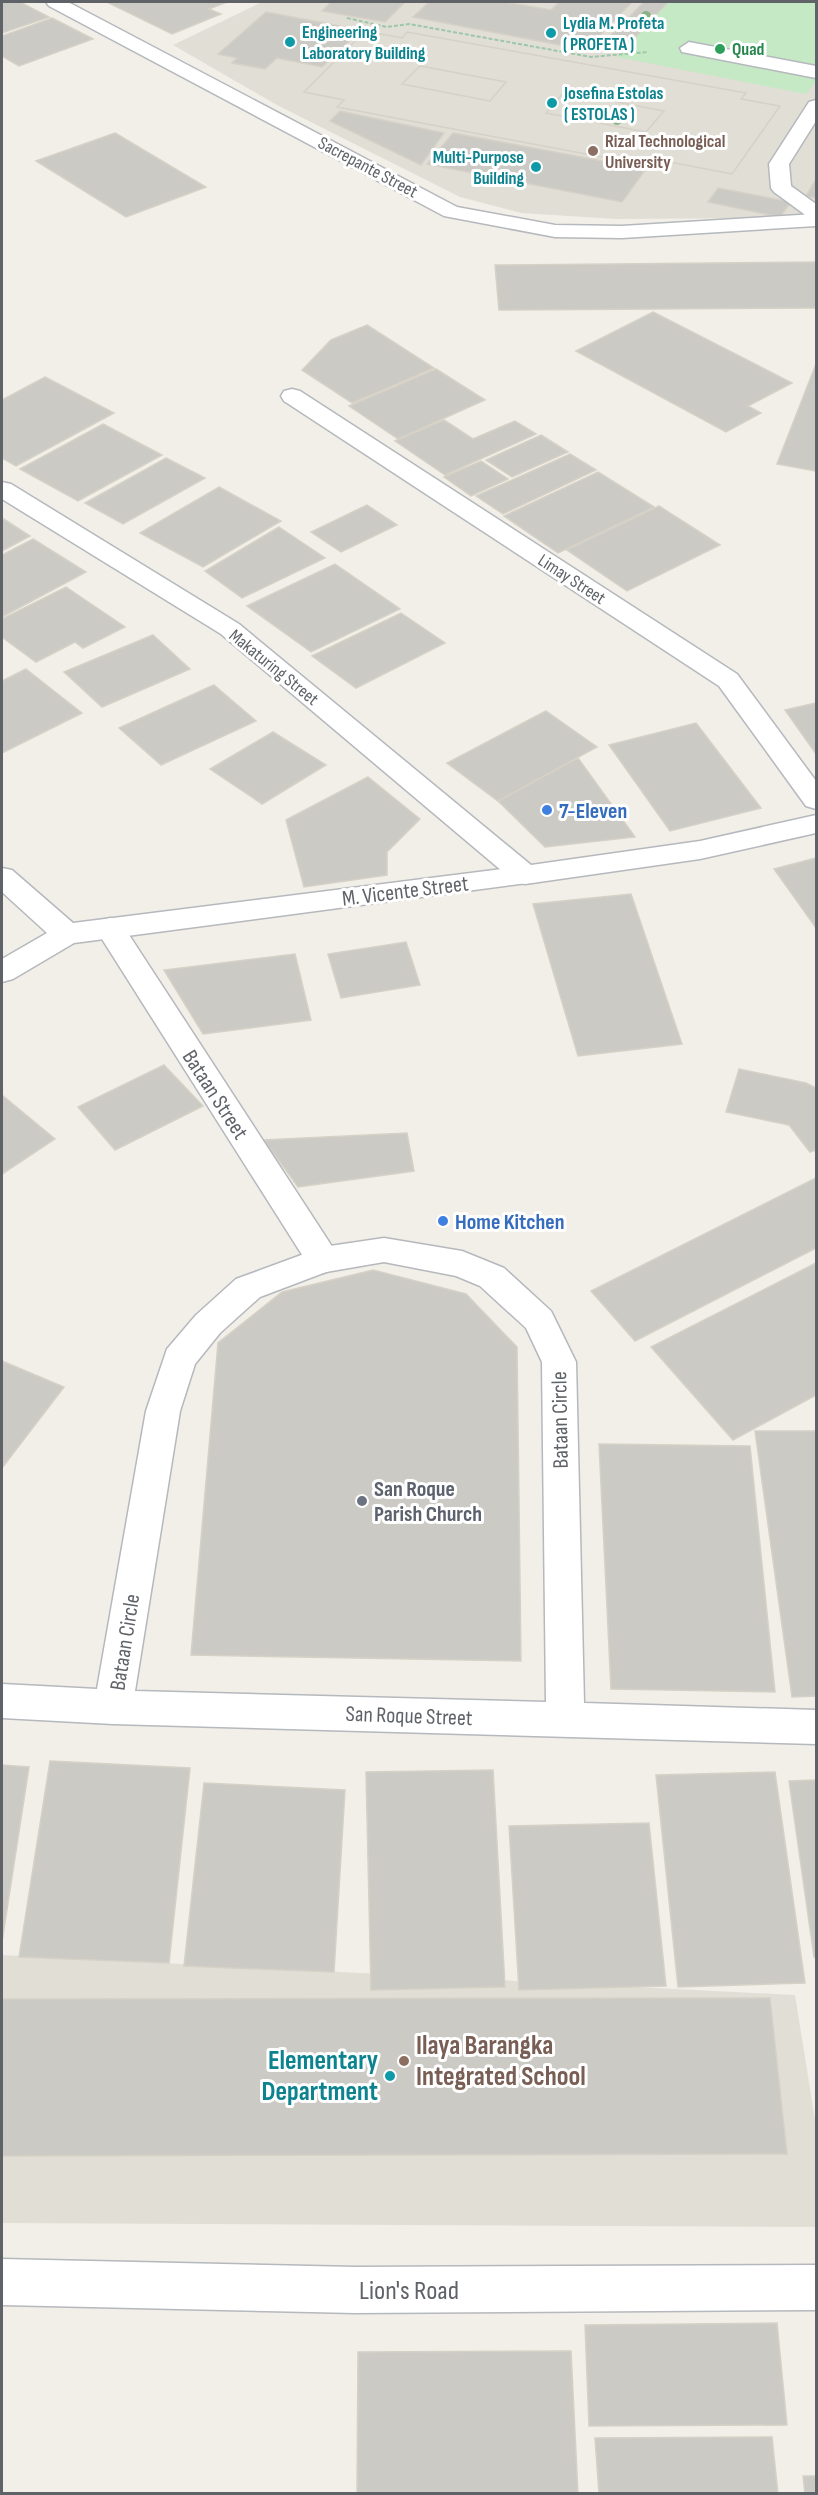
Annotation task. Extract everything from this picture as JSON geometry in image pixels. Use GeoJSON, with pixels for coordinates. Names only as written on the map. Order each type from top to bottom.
{"type":"FeatureCollection","features":[{"type":"Feature","properties":{"kind":"street","name":"Sacrepante Street"},"geometry":{"type":"LineString","coordinates":[[55,2],[451,212],[555,231],[622,232],[816,219]]}},
{"type":"Feature","properties":{"kind":"street"},"geometry":{"type":"LineString","coordinates":[[688,48],[816,72]]}},
{"type":"Feature","properties":{"kind":"street"},"geometry":{"type":"LineString","coordinates":[[816,106],[779,164],[781,188],[813,211],[816,219]]}},
{"type":"Feature","properties":{"kind":"street","name":"Limay Street"},"geometry":{"type":"LineString","coordinates":[[292,396],[728,680],[816,800]]}},
{"type":"Feature","properties":{"kind":"street","name":"Makaturing Street"},"geometry":{"type":"LineString","coordinates":[[2,489],[230,629],[525,875]]}},
{"type":"Feature","properties":{"kind":"street","name":"M. Vicente Street"},"geometry":{"type":"LineString","coordinates":[[2,972],[68,934],[700,850],[816,824]]}},
{"type":"Feature","properties":{"kind":"street"},"geometry":{"type":"LineString","coordinates":[[2,877],[68,934]]}},
{"type":"Feature","properties":{"kind":"street","name":"Bataan Street"},"geometry":{"type":"LineString","coordinates":[[110,928],[323,1260]]}},
{"type":"Feature","properties":{"kind":"street","name":"Bataan Circle"},"geometry":{"type":"LineString","coordinates":[[113,1707],[163,1411],[179,1359],[208,1324],[248,1287],[323,1260],[384,1250],[462,1264],[492,1276],[539,1320],[559,1362],[565,1720]]}},
{"type":"Feature","properties":{"kind":"street","name":"San Roque Street"},"geometry":{"type":"LineString","coordinates":[[2,1701],[113,1707],[816,1726]]}},
{"type":"Feature","properties":{"kind":"street","name":"Lion's Road"},"geometry":{"type":"LineString","coordinates":[[2,2282],[355,2290],[816,2288]]}},
{"type":"Feature","properties":{"kind":"path"},"geometry":{"type":"LineString","coordinates":[[347,18],[387,27],[409,24],[591,57],[634,54]]}},
{"type":"Feature","properties":{"kind":"shaded area","name":"Rizal Technological University"},"geometry":{"type":"Polygon","coordinates":[[[262,2],[816,2],[816,212],[780,218],[616,219],[521,213],[460,197],[277,105],[173,45],[262,2]]]}},
{"type":"Feature","properties":{"kind":"shaded area","name":"Ilaya Barangka Integrated School"},"geometry":{"type":"Polygon","coordinates":[[[2,1955],[795,1995],[816,2126],[816,2227],[2,2223],[2,1955]]]}},
{"type":"Feature","properties":{"kind":"green space","name":"Quad"},"geometry":{"type":"Polygon","coordinates":[[[668,2],[816,2],[816,81],[806,94],[617,57],[668,2]]]}},
{"type":"Feature","properties":{"kind":"building"},"geometry":{"type":"Polygon","coordinates":[[[2,2],[20,2],[49,17],[2,33],[2,2]]]}},
{"type":"Feature","properties":{"kind":"building"},"geometry":{"type":"Polygon","coordinates":[[[107,2],[227,2],[209,9],[221,14],[172,34],[107,2]]]}},
{"type":"Feature","properties":{"kind":"building"},"geometry":{"type":"Polygon","coordinates":[[[331,2],[405,2],[385,22],[322,11],[331,2]]]}},
{"type":"Feature","properties":{"kind":"building","name":"Lydia M. Profeta ( PROFETA )"},"geometry":{"type":"Polygon","coordinates":[[[429,2],[505,2],[551,10],[559,2],[632,2],[586,50],[413,17],[429,2]]]}},
{"type":"Feature","properties":{"kind":"building"},"geometry":{"type":"Polygon","coordinates":[[[644,2],[668,2],[632,41],[610,36],[644,2]]]}},
{"type":"Feature","properties":{"kind":"building","name":"Engineering Laboratory Building"},"geometry":{"type":"Polygon","coordinates":[[[266,12],[361,30],[322,67],[277,58],[265,69],[232,63],[237,58],[218,54],[266,12]]]}},
{"type":"Feature","properties":{"kind":"building"},"geometry":{"type":"Polygon","coordinates":[[[52,18],[93,39],[19,66],[2,56],[2,36],[52,18]]]}},
{"type":"Feature","properties":{"kind":"building","name":"Josefina Estolas ( ESTOLAS )"},"geometry":{"type":"Polygon","coordinates":[[[365,31],[402,38],[407,32],[746,93],[741,99],[780,106],[732,174],[670,162],[665,169],[337,107],[344,100],[304,92],[365,31]],[[420,66],[402,84],[490,101],[506,82],[420,66]],[[564,92],[546,113],[646,132],[664,111],[564,92]]]}},
{"type":"Feature","properties":{"kind":"building","name":"Josefina Estolas ( ESTOLAS )"},"geometry":{"type":"Polygon","coordinates":[[[365,31],[402,38],[407,32],[746,93],[741,99],[780,106],[732,174],[670,162],[665,169],[337,107],[344,100],[304,92],[365,31]]]}},
{"type":"Feature","properties":{"kind":"building"},"geometry":{"type":"Polygon","coordinates":[[[420,66],[506,82],[490,101],[402,84],[420,66]]]}},
{"type":"Feature","properties":{"kind":"building"},"geometry":{"type":"Polygon","coordinates":[[[564,92],[664,111],[646,132],[546,113],[564,92]]]}},
{"type":"Feature","properties":{"kind":"building"},"geometry":{"type":"Polygon","coordinates":[[[340,111],[444,133],[421,165],[330,121],[340,111]]]}},
{"type":"Feature","properties":{"kind":"building"},"geometry":{"type":"Polygon","coordinates":[[[115,133],[206,187],[126,217],[36,161],[115,133]]]}},
{"type":"Feature","properties":{"kind":"building","name":"Multi-Purpose Building"},"geometry":{"type":"Polygon","coordinates":[[[453,133],[646,169],[622,202],[427,164],[453,133]]]}},
{"type":"Feature","properties":{"kind":"building"},"geometry":{"type":"Polygon","coordinates":[[[816,179],[816,198],[806,196],[816,179]]]}},
{"type":"Feature","properties":{"kind":"building"},"geometry":{"type":"Polygon","coordinates":[[[718,188],[791,202],[780,217],[708,202],[718,188]]]}},
{"type":"Feature","properties":{"kind":"building"},"geometry":{"type":"Polygon","coordinates":[[[816,262],[816,308],[499,310],[495,265],[816,262]]]}},
{"type":"Feature","properties":{"kind":"building"},"geometry":{"type":"Polygon","coordinates":[[[653,312],[792,383],[748,406],[761,413],[726,432],[576,351],[653,312]]]}},
{"type":"Feature","properties":{"kind":"building"},"geometry":{"type":"Polygon","coordinates":[[[367,325],[434,368],[352,403],[302,370],[331,340],[367,325]]]}},
{"type":"Feature","properties":{"kind":"building"},"geometry":{"type":"Polygon","coordinates":[[[816,364],[816,471],[777,464],[816,364]]]}},
{"type":"Feature","properties":{"kind":"building"},"geometry":{"type":"Polygon","coordinates":[[[436,369],[485,400],[398,439],[349,406],[436,369]]]}},
{"type":"Feature","properties":{"kind":"building"},"geometry":{"type":"Polygon","coordinates":[[[45,377],[114,413],[16,466],[2,458],[2,400],[45,377]]]}},
{"type":"Feature","properties":{"kind":"building"},"geometry":{"type":"Polygon","coordinates":[[[444,420],[473,439],[515,421],[536,434],[445,475],[395,441],[444,420]]]}},
{"type":"Feature","properties":{"kind":"building"},"geometry":{"type":"Polygon","coordinates":[[[103,424],[162,455],[78,501],[20,469],[103,424]]]}},
{"type":"Feature","properties":{"kind":"building"},"geometry":{"type":"Polygon","coordinates":[[[541,435],[568,452],[512,477],[486,460],[541,435]]]}},
{"type":"Feature","properties":{"kind":"building"},"geometry":{"type":"Polygon","coordinates":[[[570,454],[596,470],[503,514],[476,496],[570,454]]]}},
{"type":"Feature","properties":{"kind":"building"},"geometry":{"type":"Polygon","coordinates":[[[166,458],[205,478],[123,524],[85,503],[166,458]]]}},
{"type":"Feature","properties":{"kind":"building"},"geometry":{"type":"Polygon","coordinates":[[[481,461],[508,479],[471,496],[444,477],[481,461]]]}},
{"type":"Feature","properties":{"kind":"building"},"geometry":{"type":"Polygon","coordinates":[[[598,472],[654,507],[558,553],[504,516],[598,472]]]}},
{"type":"Feature","properties":{"kind":"building"},"geometry":{"type":"Polygon","coordinates":[[[219,487],[281,521],[203,567],[140,533],[219,487]]]}},
{"type":"Feature","properties":{"kind":"building"},"geometry":{"type":"Polygon","coordinates":[[[367,505],[397,525],[341,552],[311,532],[367,505]]]}},
{"type":"Feature","properties":{"kind":"building"},"geometry":{"type":"Polygon","coordinates":[[[659,506],[720,545],[627,591],[567,550],[659,506]]]}},
{"type":"Feature","properties":{"kind":"building"},"geometry":{"type":"Polygon","coordinates":[[[2,518],[30,536],[2,551],[2,518]]]}},
{"type":"Feature","properties":{"kind":"building"},"geometry":{"type":"Polygon","coordinates":[[[279,527],[325,558],[242,598],[205,571],[279,527]]]}},
{"type":"Feature","properties":{"kind":"building"},"geometry":{"type":"Polygon","coordinates":[[[33,539],[86,572],[2,617],[2,555],[33,539]]]}},
{"type":"Feature","properties":{"kind":"building"},"geometry":{"type":"Polygon","coordinates":[[[335,564],[400,609],[311,652],[247,606],[335,564]]]}},
{"type":"Feature","properties":{"kind":"building"},"geometry":{"type":"Polygon","coordinates":[[[66,587],[125,627],[83,648],[75,642],[36,662],[2,637],[2,619],[66,587]]]}},
{"type":"Feature","properties":{"kind":"building"},"geometry":{"type":"Polygon","coordinates":[[[401,613],[445,643],[356,688],[312,656],[401,613]]]}},
{"type":"Feature","properties":{"kind":"building"},"geometry":{"type":"Polygon","coordinates":[[[153,635],[190,669],[102,707],[64,672],[153,635]]]}},
{"type":"Feature","properties":{"kind":"building"},"geometry":{"type":"Polygon","coordinates":[[[26,669],[82,713],[2,753],[2,681],[26,669]]]}},
{"type":"Feature","properties":{"kind":"building"},"geometry":{"type":"Polygon","coordinates":[[[214,685],[256,721],[161,765],[119,728],[214,685]]]}},
{"type":"Feature","properties":{"kind":"building"},"geometry":{"type":"Polygon","coordinates":[[[816,703],[816,754],[785,710],[816,703]]]}},
{"type":"Feature","properties":{"kind":"building"},"geometry":{"type":"Polygon","coordinates":[[[546,711],[597,747],[498,801],[447,763],[546,711]]]}},
{"type":"Feature","properties":{"kind":"building"},"geometry":{"type":"Polygon","coordinates":[[[696,723],[761,808],[670,831],[609,745],[696,723]]]}},
{"type":"Feature","properties":{"kind":"building"},"geometry":{"type":"Polygon","coordinates":[[[273,732],[326,765],[262,804],[210,769],[273,732]]]}},
{"type":"Feature","properties":{"kind":"building"},"geometry":{"type":"Polygon","coordinates":[[[578,758],[635,837],[545,847],[498,801],[578,758]]]}},
{"type":"Feature","properties":{"kind":"building"},"geometry":{"type":"Polygon","coordinates":[[[368,777],[420,819],[387,852],[387,875],[304,887],[286,820],[368,777]]]}},
{"type":"Feature","properties":{"kind":"building"},"geometry":{"type":"Polygon","coordinates":[[[816,858],[816,928],[774,869],[816,858]]]}},
{"type":"Feature","properties":{"kind":"building"},"geometry":{"type":"Polygon","coordinates":[[[631,894],[682,1044],[578,1056],[533,904],[631,894]]]}},
{"type":"Feature","properties":{"kind":"building"},"geometry":{"type":"Polygon","coordinates":[[[406,942],[420,985],[341,998],[328,954],[406,942]]]}},
{"type":"Feature","properties":{"kind":"building"},"geometry":{"type":"Polygon","coordinates":[[[295,954],[311,1020],[203,1034],[164,970],[295,954]]]}},
{"type":"Feature","properties":{"kind":"building"},"geometry":{"type":"Polygon","coordinates":[[[164,1065],[203,1106],[115,1150],[78,1107],[164,1065]]]}},
{"type":"Feature","properties":{"kind":"building"},"geometry":{"type":"Polygon","coordinates":[[[739,1069],[806,1083],[816,1088],[816,1150],[810,1152],[789,1125],[726,1112],[739,1069]]]}},
{"type":"Feature","properties":{"kind":"building"},"geometry":{"type":"Polygon","coordinates":[[[2,1095],[55,1139],[2,1174],[2,1095]]]}},
{"type":"Feature","properties":{"kind":"building"},"geometry":{"type":"Polygon","coordinates":[[[407,1133],[414,1171],[298,1187],[264,1140],[407,1133]]]}},
{"type":"Feature","properties":{"kind":"building"},"geometry":{"type":"Polygon","coordinates":[[[816,1178],[816,1248],[635,1341],[591,1291],[816,1178]]]}},
{"type":"Feature","properties":{"kind":"building"},"geometry":{"type":"Polygon","coordinates":[[[816,1263],[816,1395],[733,1440],[651,1347],[816,1263]]]}},
{"type":"Feature","properties":{"kind":"building","name":"San Roque Parish Church"},"geometry":{"type":"Polygon","coordinates":[[[373,1270],[466,1294],[517,1347],[521,1661],[191,1655],[218,1343],[282,1292],[373,1270]]]}},
{"type":"Feature","properties":{"kind":"building"},"geometry":{"type":"Polygon","coordinates":[[[2,1361],[64,1387],[2,1468],[2,1361]]]}},
{"type":"Feature","properties":{"kind":"building"},"geometry":{"type":"Polygon","coordinates":[[[755,1431],[816,1431],[816,1696],[792,1697],[755,1431]]]}},
{"type":"Feature","properties":{"kind":"building"},"geometry":{"type":"Polygon","coordinates":[[[599,1444],[750,1446],[775,1692],[611,1689],[599,1444]]]}},
{"type":"Feature","properties":{"kind":"building"},"geometry":{"type":"Polygon","coordinates":[[[50,1761],[190,1768],[169,1963],[19,1957],[50,1761]]]}},
{"type":"Feature","properties":{"kind":"building"},"geometry":{"type":"Polygon","coordinates":[[[2,1765],[29,1767],[2,1942],[2,1765]]]}},
{"type":"Feature","properties":{"kind":"building"},"geometry":{"type":"Polygon","coordinates":[[[493,1770],[505,1987],[371,1990],[366,1772],[493,1770]]]}},
{"type":"Feature","properties":{"kind":"building"},"geometry":{"type":"Polygon","coordinates":[[[775,1772],[805,1983],[678,1987],[656,1775],[775,1772]]]}},
{"type":"Feature","properties":{"kind":"building"},"geometry":{"type":"Polygon","coordinates":[[[816,1780],[816,1957],[814,1957],[789,1781],[816,1780]]]}},
{"type":"Feature","properties":{"kind":"building"},"geometry":{"type":"Polygon","coordinates":[[[204,1783],[345,1790],[334,1972],[184,1966],[204,1783]]]}},
{"type":"Feature","properties":{"kind":"building"},"geometry":{"type":"Polygon","coordinates":[[[649,1823],[666,1986],[519,1990],[509,1826],[649,1823]]]}},
{"type":"Feature","properties":{"kind":"building","name":"Ilaya Barangka Integrated School"},"geometry":{"type":"Polygon","coordinates":[[[770,1998],[787,2154],[2,2156],[2,1999],[770,1998]]]}},
{"type":"Feature","properties":{"kind":"building"},"geometry":{"type":"Polygon","coordinates":[[[777,2323],[787,2425],[589,2426],[585,2325],[777,2323]]]}},
{"type":"Feature","properties":{"kind":"building"},"geometry":{"type":"Polygon","coordinates":[[[571,2351],[578,2494],[357,2494],[358,2352],[571,2351]]]}},
{"type":"Feature","properties":{"kind":"building"},"geometry":{"type":"Polygon","coordinates":[[[772,2437],[778,2494],[599,2494],[595,2438],[772,2437]]]}},
{"type":"Feature","properties":{"kind":"building"},"geometry":{"type":"Polygon","coordinates":[[[803,2476],[816,2476],[816,2494],[805,2494],[803,2476]]]}},
{"type":"Feature","properties":{"kind":"place","name":"Lydia M. Profeta ( PROFETA )"},"geometry":{"type":"Point","coordinates":[551,33]}},
{"type":"Feature","properties":{"kind":"place","name":"Engineering Laboratory Building"},"geometry":{"type":"Point","coordinates":[290,42]}},
{"type":"Feature","properties":{"kind":"place","name":"Quad"},"geometry":{"type":"Point","coordinates":[720,49]}},
{"type":"Feature","properties":{"kind":"place","name":"Josefina Estolas ( ESTOLAS )"},"geometry":{"type":"Point","coordinates":[552,103]}},
{"type":"Feature","properties":{"kind":"place","name":"Rizal Technological University"},"geometry":{"type":"Point","coordinates":[593,151]}},
{"type":"Feature","properties":{"kind":"place","name":"Multi-Purpose Building"},"geometry":{"type":"Point","coordinates":[536,167]}},
{"type":"Feature","properties":{"kind":"place","name":"7-Eleven"},"geometry":{"type":"Point","coordinates":[547,810]}},
{"type":"Feature","properties":{"kind":"place","name":"Home Kitchen"},"geometry":{"type":"Point","coordinates":[443,1221]}},
{"type":"Feature","properties":{"kind":"place","name":"San Roque Parish Church"},"geometry":{"type":"Point","coordinates":[362,1501]}},
{"type":"Feature","properties":{"kind":"place","name":"Ilaya Barangka Integrated School"},"geometry":{"type":"Point","coordinates":[404,2061]}},
{"type":"Feature","properties":{"kind":"place","name":"Elementary Department"},"geometry":{"type":"Point","coordinates":[390,2076]}}]}
